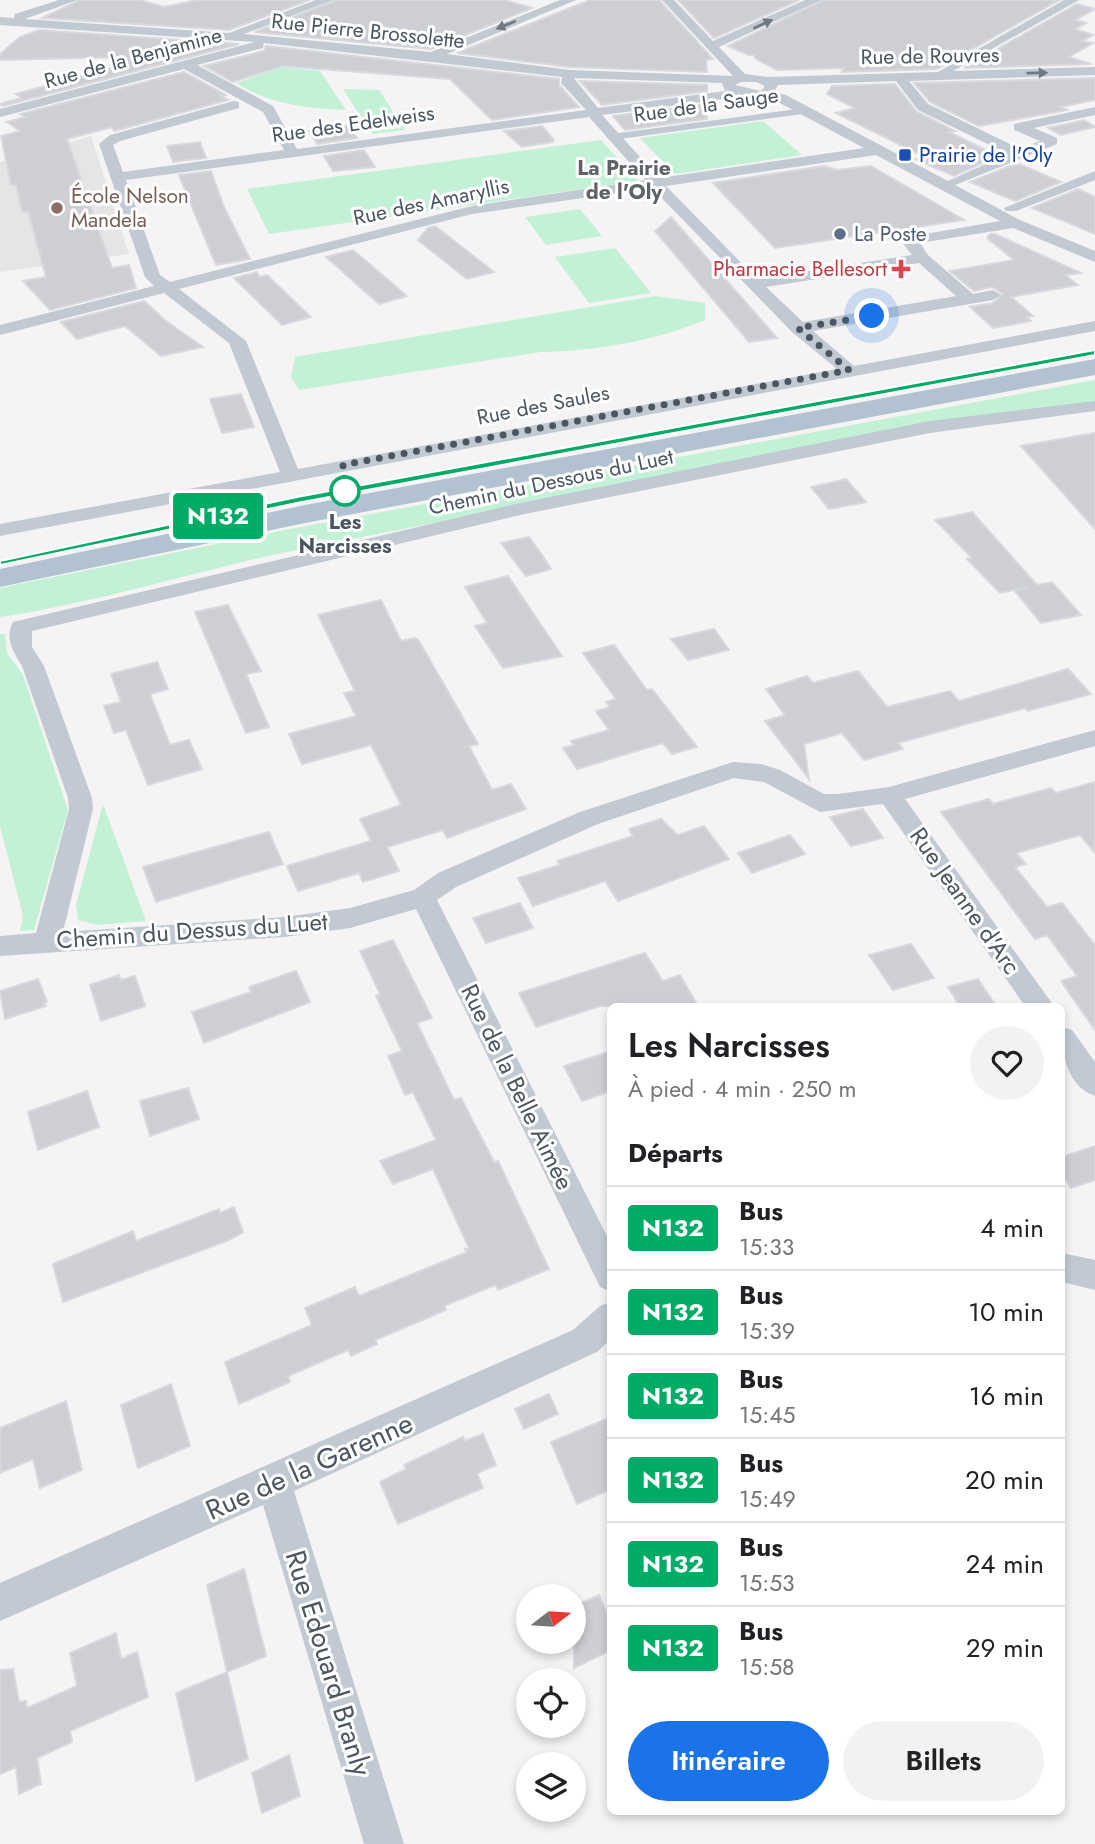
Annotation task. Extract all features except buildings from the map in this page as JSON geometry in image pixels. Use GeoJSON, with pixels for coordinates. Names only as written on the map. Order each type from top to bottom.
{"type":"FeatureCollection","features":[{"type":"Feature","properties":{"kind":"main road"},"geometry":{"type":"LineString","coordinates":[[0,561],[297,500],[1095,353]]}},
{"type":"Feature","properties":{"kind":"main road"},"geometry":{"type":"LineString","coordinates":[[0,578],[305,514],[1095,367]]}},
{"type":"Feature","properties":{"kind":"street"},"geometry":{"type":"LineString","coordinates":[[1,23],[71,0]]}},
{"type":"Feature","properties":{"kind":"street"},"geometry":{"type":"LineString","coordinates":[[227,36],[327,0]]}},
{"type":"Feature","properties":{"kind":"street"},"geometry":{"type":"LineString","coordinates":[[432,56],[570,0]]}},
{"type":"Feature","properties":{"kind":"street"},"geometry":{"type":"LineString","coordinates":[[668,0],[710,44],[737,84]]}},
{"type":"Feature","properties":{"kind":"street"},"geometry":{"type":"LineString","coordinates":[[710,44],[723,42],[815,0]]}},
{"type":"Feature","properties":{"kind":"street"},"geometry":{"type":"LineString","coordinates":[[945,74],[949,68],[1073,0]]}},
{"type":"Feature","properties":{"kind":"street","name":"Rue Pierre Brossolette"},"geometry":{"type":"LineString","coordinates":[[1,23],[227,36],[432,56],[570,74],[737,84]]}},
{"type":"Feature","properties":{"kind":"street","name":"Rue de la Benjamine"},"geometry":{"type":"LineString","coordinates":[[0,113],[276,41]]}},
{"type":"Feature","properties":{"kind":"street"},"geometry":{"type":"LineString","coordinates":[[187,65],[268,109],[293,153]]}},
{"type":"Feature","properties":{"kind":"street","name":"Rue de Rouvres"},"geometry":{"type":"LineString","coordinates":[[766,87],[899,76],[1095,71]]}},
{"type":"Feature","properties":{"kind":"street"},"geometry":{"type":"LineString","coordinates":[[570,74],[566,80],[612,137],[656,184],[798,328],[849,370]]}},
{"type":"Feature","properties":{"kind":"street"},"geometry":{"type":"LineString","coordinates":[[899,76],[923,107],[1020,155]]}},
{"type":"Feature","properties":{"kind":"street","name":"Rue des Edelweiss"},"geometry":{"type":"LineString","coordinates":[[119,177],[593,113],[737,84],[766,87]]}},
{"type":"Feature","properties":{"kind":"street"},"geometry":{"type":"LineString","coordinates":[[766,87],[879,150],[1095,257]]}},
{"type":"Feature","properties":{"kind":"street"},"geometry":{"type":"LineString","coordinates":[[234,105],[115,138],[106,144],[153,277],[237,341],[291,475]]}},
{"type":"Feature","properties":{"kind":"street","name":"Rue de la Sauge"},"geometry":{"type":"LineString","coordinates":[[612,137],[805,111]]}},
{"type":"Feature","properties":{"kind":"street"},"geometry":{"type":"LineString","coordinates":[[979,135],[1095,111]]}},
{"type":"Feature","properties":{"kind":"street"},"geometry":{"type":"LineString","coordinates":[[949,183],[1052,141],[1020,127]]}},
{"type":"Feature","properties":{"kind":"street","name":"Rue des Amaryllis"},"geometry":{"type":"LineString","coordinates":[[0,330],[472,210],[879,150]]}},
{"type":"Feature","properties":{"kind":"street"},"geometry":{"type":"LineString","coordinates":[[969,299],[922,258],[912,245],[913,240],[1013,215],[1095,175]]}},
{"type":"Feature","properties":{"kind":"street"},"geometry":{"type":"LineString","coordinates":[[1013,215],[1092,242]]}},
{"type":"Feature","properties":{"kind":"street"},"geometry":{"type":"LineString","coordinates":[[756,284],[922,258]]}},
{"type":"Feature","properties":{"kind":"street"},"geometry":{"type":"LineString","coordinates":[[798,328],[992,295]]}},
{"type":"Feature","properties":{"kind":"street","name":"Rue des Saules"},"geometry":{"type":"LineString","coordinates":[[0,530],[1095,326]]}},
{"type":"Feature","properties":{"kind":"street","name":"Chemin du Dessous du Luet"},"geometry":{"type":"LineString","coordinates":[[47,943],[79,821],[80,798],[33,666],[21,647],[21,627],[520,509],[930,427],[1095,406]]}},
{"type":"Feature","properties":{"kind":"street","name":"Chemin du Dessus du Luet"},"geometry":{"type":"LineString","coordinates":[[0,946],[284,928],[350,918],[423,897],[447,880],[589,818],[733,770],[753,770],[772,776],[820,803],[838,803],[890,795],[1095,737]]}},
{"type":"Feature","properties":{"kind":"street","name":"Rue Jeanne d'Arc"},"geometry":{"type":"LineString","coordinates":[[890,795],[1038,1003]]}},
{"type":"Feature","properties":{"kind":"street","name":"Rue de la Belle Aimée"},"geometry":{"type":"LineString","coordinates":[[423,897],[607,1270]]}},
{"type":"Feature","properties":{"kind":"street"},"geometry":{"type":"LineString","coordinates":[[1065,1042],[1095,1084]]}},
{"type":"Feature","properties":{"kind":"street"},"geometry":{"type":"LineString","coordinates":[[1065,1268],[1095,1275]]}},
{"type":"Feature","properties":{"kind":"street","name":"Rue de la Garenne"},"geometry":{"type":"LineString","coordinates":[[0,1602],[274,1482],[585,1340],[607,1321]]}},
{"type":"Feature","properties":{"kind":"street","name":"Rue Edouard Branly"},"geometry":{"type":"LineString","coordinates":[[274,1482],[384,1844]]}},
{"type":"Feature","properties":{"kind":"shaded area","name":"École Nelson Mandela"},"geometry":{"type":"Polygon","coordinates":[[[91,136],[129,254],[0,272],[0,162],[91,136]]]}},
{"type":"Feature","properties":{"kind":"green space"},"geometry":{"type":"Polygon","coordinates":[[[282,67],[320,71],[346,110],[276,101],[236,83],[282,67]]]}},
{"type":"Feature","properties":{"kind":"green space"},"geometry":{"type":"Polygon","coordinates":[[[343,89],[379,90],[405,130],[372,134],[343,89]]]}},
{"type":"Feature","properties":{"kind":"green space"},"geometry":{"type":"Polygon","coordinates":[[[763,121],[802,155],[675,174],[640,138],[763,121]]]}},
{"type":"Feature","properties":{"kind":"green space"},"geometry":{"type":"Polygon","coordinates":[[[601,140],[638,181],[269,234],[247,189],[601,140]]]}},
{"type":"Feature","properties":{"kind":"green space"},"geometry":{"type":"Polygon","coordinates":[[[580,209],[602,236],[546,245],[525,217],[580,209]]]}},
{"type":"Feature","properties":{"kind":"green space"},"geometry":{"type":"Polygon","coordinates":[[[615,248],[651,293],[589,303],[555,257],[615,248]]]}},
{"type":"Feature","properties":{"kind":"green space"},"geometry":{"type":"Polygon","coordinates":[[[655,296],[705,303],[705,320],[666,334],[624,344],[541,352],[299,390],[291,377],[295,357],[655,296]]]}},
{"type":"Feature","properties":{"kind":"green space"},"geometry":{"type":"Polygon","coordinates":[[[1095,380],[1095,403],[700,473],[306,548],[77,603],[0,617],[0,588],[290,529],[1095,380]]]}},
{"type":"Feature","properties":{"kind":"green space"},"geometry":{"type":"Polygon","coordinates":[[[0,634],[5,634],[7,653],[23,675],[68,810],[34,930],[20,931],[23,916],[0,826],[0,634]]]}},
{"type":"Feature","properties":{"kind":"green space"},"geometry":{"type":"Polygon","coordinates":[[[103,804],[146,921],[97,925],[78,920],[76,905],[103,804]]]}},
{"type":"Feature","properties":{"kind":"bus line","name":"N132"},"geometry":{"type":"LineString","coordinates":[[0,561],[297,500],[1095,353]]}},
{"type":"Feature","properties":{"kind":"place","name":"Prairie de l'Oly"},"geometry":{"type":"Point","coordinates":[905,155]}},
{"type":"Feature","properties":{"kind":"place","name":"École Nelson Mandela"},"geometry":{"type":"Point","coordinates":[57,208]}},
{"type":"Feature","properties":{"kind":"place","name":"La Poste"},"geometry":{"type":"Point","coordinates":[840,234]}},
{"type":"Feature","properties":{"kind":"place","name":"Pharmacie Bellesort"},"geometry":{"type":"Point","coordinates":[901,269]}},
{"type":"Feature","properties":{"kind":"place","name":"Les Narcisses"},"geometry":{"type":"Point","coordinates":[345,491]}},
{"type":"Feature","properties":{"kind":"district","name":"La Prairie de l'Oly"},"geometry":{"type":"Point","coordinates":[624,180]}},
{"type":"Feature","properties":{"kind":"route"},"geometry":{"type":"LineString","coordinates":[[345,491],[343,465],[849,370],[798,328],[872,316]]}}]}
